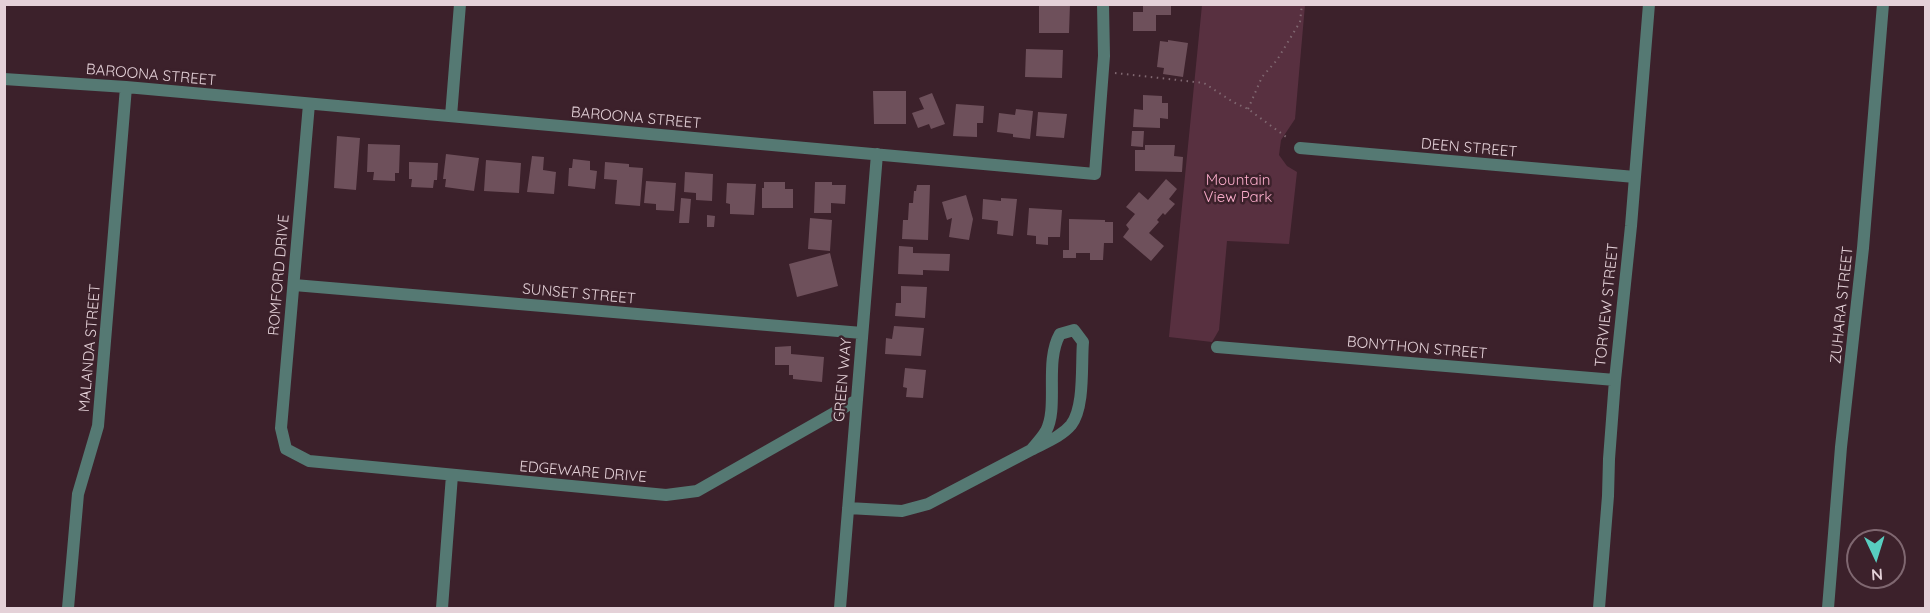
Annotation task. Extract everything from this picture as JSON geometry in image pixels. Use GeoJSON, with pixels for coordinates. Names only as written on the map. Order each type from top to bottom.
{"type":"FeatureCollection","features":[{"type":"Feature","properties":{"kind":"street"},"geometry":{"type":"LineString","coordinates":[[450,116],[460,4]]}},
{"type":"Feature","properties":{"kind":"street","name":"BAROONA STREET"},"geometry":{"type":"LineString","coordinates":[[4,79],[126,87],[1095,174],[1103,72],[1103,4]]}},
{"type":"Feature","properties":{"kind":"street","name":"TORVIEW STREET"},"geometry":{"type":"LineString","coordinates":[[1599,609],[1615,380],[1649,4]]}},
{"type":"Feature","properties":{"kind":"street","name":"ZUHARA STREET"},"geometry":{"type":"LineString","coordinates":[[1828,609],[1841,447],[1863,248],[1883,4]]}},
{"type":"Feature","properties":{"kind":"street","name":"MALANDA STREET"},"geometry":{"type":"LineString","coordinates":[[68,609],[78,494],[98,426],[126,87]]}},
{"type":"Feature","properties":{"kind":"street","name":"ROMFORD DRIVE"},"geometry":{"type":"LineString","coordinates":[[286,449],[281,428],[309,104]]}},
{"type":"Feature","properties":{"kind":"street","name":"DEEN STREET"},"geometry":{"type":"LineString","coordinates":[[1300,148],[1635,177]]}},
{"type":"Feature","properties":{"kind":"street","name":"GREEN WAY"},"geometry":{"type":"LineString","coordinates":[[840,609],[876,154]]}},
{"type":"Feature","properties":{"kind":"street","name":"SUNSET STREET"},"geometry":{"type":"LineString","coordinates":[[294,285],[862,333]]}},
{"type":"Feature","properties":{"kind":"street"},"geometry":{"type":"LineString","coordinates":[[848,508],[902,511],[928,504],[1031,450],[1059,435],[1071,424],[1079,408],[1083,342],[1074,330],[1060,334],[1054,345],[1050,416],[1046,430],[1031,450]]}},
{"type":"Feature","properties":{"kind":"street","name":"BONYTHON STREET"},"geometry":{"type":"LineString","coordinates":[[1217,347],[1615,380]]}},
{"type":"Feature","properties":{"kind":"street","name":"EDGEWARE DRIVE"},"geometry":{"type":"LineString","coordinates":[[286,449],[309,461],[666,495],[697,491],[857,400]]}},
{"type":"Feature","properties":{"kind":"street"},"geometry":{"type":"LineString","coordinates":[[442,609],[452,475]]}},
{"type":"Feature","properties":{"kind":"path"},"geometry":{"type":"LineString","coordinates":[[1248,109],[1262,77],[1277,60],[1300,22],[1302,4]]}},
{"type":"Feature","properties":{"kind":"path"},"geometry":{"type":"LineString","coordinates":[[1103,72],[1204,83],[1248,109],[1300,148]]}},
{"type":"Feature","properties":{"kind":"green space","name":"Mountain View Park"},"geometry":{"type":"Polygon","coordinates":[[[1202,5],[1305,5],[1295,119],[1281,140],[1279,155],[1287,166],[1297,172],[1289,244],[1227,241],[1219,330],[1212,342],[1169,337],[1202,5]]]}},
{"type":"Feature","properties":{"kind":"building"},"geometry":{"type":"Polygon","coordinates":[[[1039,4],[1070,4],[1069,33],[1039,33],[1039,4]]]}},
{"type":"Feature","properties":{"kind":"building"},"geometry":{"type":"Polygon","coordinates":[[[1143,4],[1171,4],[1171,15],[1156,15],[1156,31],[1133,31],[1133,12],[1143,12],[1143,4]]]}},
{"type":"Feature","properties":{"kind":"building"},"geometry":{"type":"Polygon","coordinates":[[[1168,40],[1188,43],[1183,77],[1163,74],[1164,68],[1157,67],[1160,41],[1168,42],[1168,40]]]}},
{"type":"Feature","properties":{"kind":"building"},"geometry":{"type":"Polygon","coordinates":[[[1026,49],[1063,50],[1062,78],[1025,77],[1026,49]]]}},
{"type":"Feature","properties":{"kind":"building"},"geometry":{"type":"Polygon","coordinates":[[[873,91],[906,91],[906,124],[874,124],[873,91]]]}},
{"type":"Feature","properties":{"kind":"building"},"geometry":{"type":"Polygon","coordinates":[[[932,93],[945,124],[931,129],[929,124],[918,128],[912,113],[924,109],[919,98],[932,93]]]}},
{"type":"Feature","properties":{"kind":"building"},"geometry":{"type":"Polygon","coordinates":[[[1143,95],[1162,96],[1162,103],[1168,103],[1168,119],[1160,118],[1160,128],[1133,127],[1134,109],[1143,110],[1143,95]]]}},
{"type":"Feature","properties":{"kind":"building"},"geometry":{"type":"Polygon","coordinates":[[[956,104],[984,106],[983,123],[977,123],[977,137],[953,136],[956,104]]]}},
{"type":"Feature","properties":{"kind":"building"},"geometry":{"type":"Polygon","coordinates":[[[1016,109],[1033,111],[1030,139],[997,132],[999,113],[1015,115],[1016,109]]]}},
{"type":"Feature","properties":{"kind":"building"},"geometry":{"type":"Polygon","coordinates":[[[1038,112],[1067,114],[1064,138],[1036,136],[1038,112]]]}},
{"type":"Feature","properties":{"kind":"building"},"geometry":{"type":"Polygon","coordinates":[[[1132,131],[1144,131],[1143,147],[1131,146],[1132,131]]]}},
{"type":"Feature","properties":{"kind":"building"},"geometry":{"type":"Polygon","coordinates":[[[337,136],[360,138],[356,190],[334,188],[337,136]]]}},
{"type":"Feature","properties":{"kind":"building"},"geometry":{"type":"Polygon","coordinates":[[[368,144],[400,145],[399,173],[395,173],[395,181],[373,180],[374,172],[367,172],[368,144]]]}},
{"type":"Feature","properties":{"kind":"building"},"geometry":{"type":"Polygon","coordinates":[[[1145,145],[1175,145],[1174,156],[1183,157],[1182,172],[1135,171],[1135,150],[1145,150],[1145,145]]]}},
{"type":"Feature","properties":{"kind":"building"},"geometry":{"type":"Polygon","coordinates":[[[446,154],[479,158],[474,191],[445,187],[446,179],[443,179],[446,154]]]}},
{"type":"Feature","properties":{"kind":"building"},"geometry":{"type":"Polygon","coordinates":[[[532,156],[544,157],[543,170],[556,172],[554,194],[527,192],[532,156]]]}},
{"type":"Feature","properties":{"kind":"building"},"geometry":{"type":"Polygon","coordinates":[[[573,159],[590,161],[590,170],[597,171],[595,189],[568,186],[569,168],[572,168],[573,159]]]}},
{"type":"Feature","properties":{"kind":"building"},"geometry":{"type":"Polygon","coordinates":[[[486,160],[521,163],[519,193],[484,191],[486,160]]]}},
{"type":"Feature","properties":{"kind":"building"},"geometry":{"type":"Polygon","coordinates":[[[409,162],[438,163],[437,180],[434,180],[433,188],[411,187],[409,162]]]}},
{"type":"Feature","properties":{"kind":"building"},"geometry":{"type":"Polygon","coordinates":[[[605,162],[643,168],[640,206],[615,204],[617,180],[604,179],[605,162]]]}},
{"type":"Feature","properties":{"kind":"building"},"geometry":{"type":"Polygon","coordinates":[[[685,172],[713,174],[712,201],[696,200],[696,193],[684,192],[685,172]]]}},
{"type":"Feature","properties":{"kind":"building"},"geometry":{"type":"Polygon","coordinates":[[[1166,179],[1177,189],[1169,199],[1175,204],[1165,215],[1163,213],[1157,220],[1159,222],[1149,233],[1164,246],[1151,261],[1123,237],[1129,229],[1126,225],[1135,214],[1126,207],[1139,192],[1148,200],[1166,179]]]}},
{"type":"Feature","properties":{"kind":"building"},"geometry":{"type":"Polygon","coordinates":[[[646,181],[676,183],[674,211],[656,210],[656,204],[644,203],[646,181]]]}},
{"type":"Feature","properties":{"kind":"building"},"geometry":{"type":"Polygon","coordinates":[[[764,182],[785,182],[785,189],[793,189],[793,208],[762,208],[764,182]]]}},
{"type":"Feature","properties":{"kind":"building"},"geometry":{"type":"Polygon","coordinates":[[[815,182],[846,185],[845,204],[831,203],[831,213],[814,213],[815,182]]]}},
{"type":"Feature","properties":{"kind":"building"},"geometry":{"type":"Polygon","coordinates":[[[727,183],[756,184],[754,215],[730,214],[730,204],[726,203],[727,183]]]}},
{"type":"Feature","properties":{"kind":"building"},"geometry":{"type":"Polygon","coordinates":[[[917,185],[930,185],[928,240],[902,239],[903,220],[908,220],[909,203],[913,203],[917,185]]]}},
{"type":"Feature","properties":{"kind":"building"},"geometry":{"type":"Polygon","coordinates":[[[966,195],[973,219],[969,240],[949,237],[952,218],[947,220],[942,202],[966,195]]]}},
{"type":"Feature","properties":{"kind":"building"},"geometry":{"type":"Polygon","coordinates":[[[681,198],[691,199],[689,223],[679,223],[681,198]]]}},
{"type":"Feature","properties":{"kind":"building"},"geometry":{"type":"Polygon","coordinates":[[[1001,198],[1017,199],[1013,236],[997,234],[998,221],[982,219],[983,199],[1001,201],[1001,198]]]}},
{"type":"Feature","properties":{"kind":"building"},"geometry":{"type":"Polygon","coordinates":[[[1029,208],[1062,210],[1060,237],[1048,237],[1048,245],[1036,244],[1036,236],[1027,235],[1029,208]]]}},
{"type":"Feature","properties":{"kind":"building"},"geometry":{"type":"Polygon","coordinates":[[[707,215],[715,216],[714,227],[707,227],[707,215]]]}},
{"type":"Feature","properties":{"kind":"building"},"geometry":{"type":"Polygon","coordinates":[[[810,218],[832,220],[830,251],[808,249],[810,218]]]}},
{"type":"Feature","properties":{"kind":"building"},"geometry":{"type":"Polygon","coordinates":[[[1069,219],[1113,222],[1113,243],[1104,243],[1103,260],[1090,260],[1090,253],[1076,253],[1076,258],[1063,258],[1063,250],[1069,250],[1069,219]]]}},
{"type":"Feature","properties":{"kind":"building"},"geometry":{"type":"Polygon","coordinates":[[[899,246],[913,247],[913,253],[950,254],[949,271],[923,270],[923,275],[898,274],[899,246]]]}},
{"type":"Feature","properties":{"kind":"building"},"geometry":{"type":"Polygon","coordinates":[[[830,253],[838,286],[797,297],[789,264],[830,253]]]}},
{"type":"Feature","properties":{"kind":"building"},"geometry":{"type":"Polygon","coordinates":[[[901,286],[927,287],[925,318],[895,316],[896,303],[901,303],[901,286]]]}},
{"type":"Feature","properties":{"kind":"building"},"geometry":{"type":"Polygon","coordinates":[[[894,326],[924,328],[921,356],[885,354],[886,338],[892,339],[894,326]]]}},
{"type":"Feature","properties":{"kind":"building"},"geometry":{"type":"Polygon","coordinates":[[[791,346],[791,354],[824,357],[822,382],[793,379],[793,375],[789,375],[789,365],[775,365],[775,347],[791,346]]]}},
{"type":"Feature","properties":{"kind":"building"},"geometry":{"type":"Polygon","coordinates":[[[905,368],[926,370],[923,398],[906,397],[907,388],[903,387],[905,368]]]}}]}
